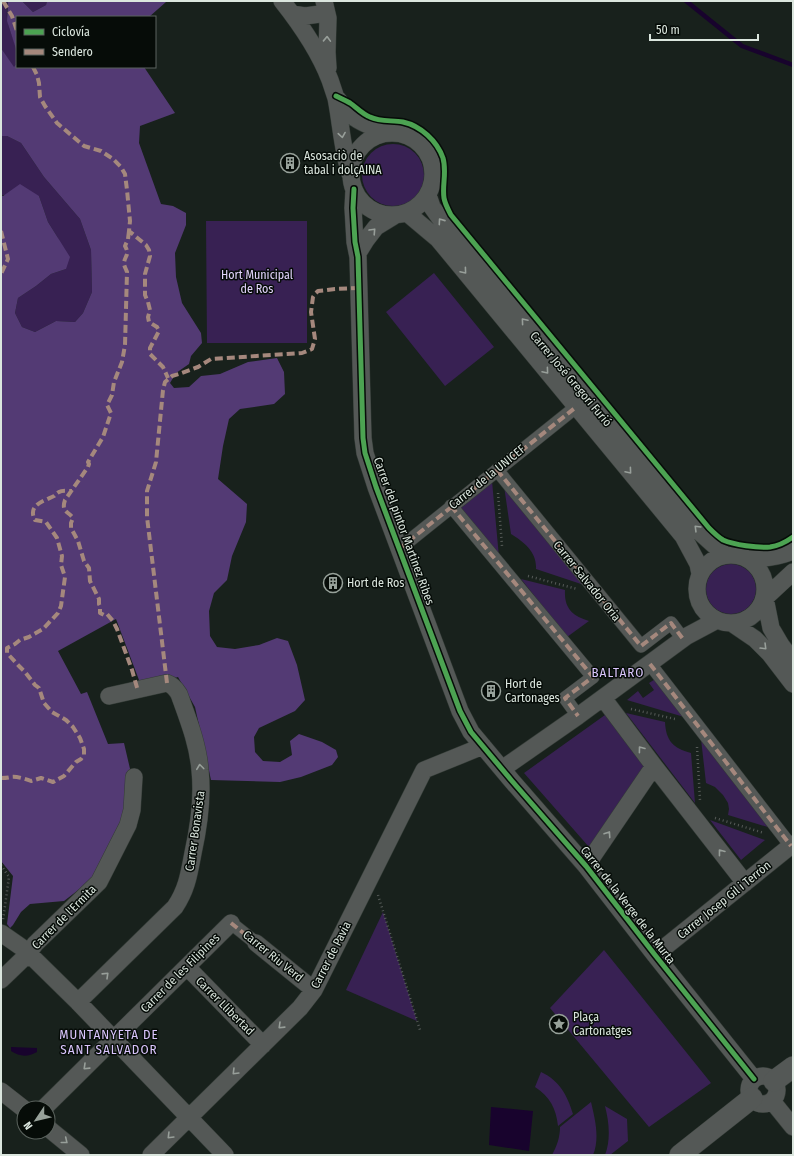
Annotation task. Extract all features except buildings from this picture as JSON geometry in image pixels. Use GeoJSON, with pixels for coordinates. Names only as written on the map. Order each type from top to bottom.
{"type":"FeatureCollection","features":[{"type":"Feature","properties":{"kind":"street"},"geometry":{"type":"LineString","coordinates":[[287,7],[305,16],[323,6]]}},
{"type":"Feature","properties":{"kind":"street"},"geometry":{"type":"LineString","coordinates":[[312,44],[314,30],[320,20],[323,6]]}},
{"type":"Feature","properties":{"kind":"street"},"geometry":{"type":"LineString","coordinates":[[323,6],[328,18],[326,52],[328,76]]}},
{"type":"Feature","properties":{"kind":"street"},"geometry":{"type":"LineString","coordinates":[[287,7],[303,28],[312,44],[336,96],[346,160],[360,200],[369,208],[381,214],[401,214]]}},
{"type":"Feature","properties":{"kind":"street"},"geometry":{"type":"LineString","coordinates":[[336,96],[349,113],[357,119],[372,127],[407,135],[420,143],[428,154],[433,168],[433,182],[428,195],[419,206],[376,227],[358,253]]}},
{"type":"Feature","properties":{"kind":"street"},"geometry":{"type":"LineString","coordinates":[[353,183],[352,164],[358,151],[367,141],[379,135],[393,132]]}},
{"type":"Feature","properties":{"kind":"street","name":"Carrer del pintor Martinez Ribes"},"geometry":{"type":"LineString","coordinates":[[353,183],[355,242],[358,253],[365,453],[399,549],[460,711],[471,732],[483,746]]}},
{"type":"Feature","properties":{"kind":"street","name":"Carrer José Gregori Furió"},"geometry":{"type":"LineString","coordinates":[[428,195],[432,207],[448,231],[695,528],[725,555]]}},
{"type":"Feature","properties":{"kind":"street","name":"Carrer José Gregori Furió"},"geometry":{"type":"LineString","coordinates":[[401,214],[438,239],[683,536],[698,564],[700,574]]}},
{"type":"Feature","properties":{"kind":"street","name":"Carrer de la UNICEF"},"geometry":{"type":"LineString","coordinates":[[399,549],[576,407]]}},
{"type":"Feature","properties":{"kind":"street","name":"Carrer Salvador Oria"},"geometry":{"type":"LineString","coordinates":[[497,470],[640,646],[671,622],[685,638]]}},
{"type":"Feature","properties":{"kind":"street"},"geometry":{"type":"LineString","coordinates":[[451,506],[592,677],[565,698],[578,716]]}},
{"type":"Feature","properties":{"kind":"street"},"geometry":{"type":"LineString","coordinates":[[793,551],[762,559],[748,558],[737,555],[717,557],[704,567],[700,574],[697,590],[698,598],[707,614],[725,622],[755,639],[770,654],[793,684]]}},
{"type":"Feature","properties":{"kind":"street"},"geometry":{"type":"LineString","coordinates":[[748,558],[757,566],[763,575],[766,586],[765,598],[771,628],[793,661]]}},
{"type":"Feature","properties":{"kind":"street"},"geometry":{"type":"LineString","coordinates":[[502,769],[685,638],[725,622],[744,622],[753,616],[761,608],[765,598],[793,572]]}},
{"type":"Feature","properties":{"kind":"street"},"geometry":{"type":"LineString","coordinates":[[685,638],[701,605]]}},
{"type":"Feature","properties":{"kind":"street"},"geometry":{"type":"LineString","coordinates":[[650,664],[780,833],[792,845]]}},
{"type":"Feature","properties":{"kind":"street","name":"Carrer Bonavista"},"geometry":{"type":"LineString","coordinates":[[78,1002],[175,907],[186,889],[194,852],[200,807],[201,780],[195,742],[179,694],[172,684],[167,683],[138,691],[109,696]]}},
{"type":"Feature","properties":{"kind":"street"},"geometry":{"type":"LineString","coordinates":[[603,698],[745,883]]}},
{"type":"Feature","properties":{"kind":"street","name":"Carrer de la Verge de la Murta"},"geometry":{"type":"LineString","coordinates":[[483,746],[586,866],[655,955],[793,1127]]}},
{"type":"Feature","properties":{"kind":"street","name":"Carrer de Pavia"},"geometry":{"type":"LineString","coordinates":[[151,1155],[300,1008],[314,990],[424,770],[483,746]]}},
{"type":"Feature","properties":{"kind":"street"},"geometry":{"type":"LineString","coordinates":[[586,866],[654,766]]}},
{"type":"Feature","properties":{"kind":"street","name":"Carrer de l'Ermita"},"geometry":{"type":"LineString","coordinates":[[1,980],[28,954],[35,944],[99,882],[128,825],[133,803],[134,777]]}},
{"type":"Feature","properties":{"kind":"street","name":"Carrer Josep Gil i Terròn"},"geometry":{"type":"LineString","coordinates":[[655,955],[792,845]]}},
{"type":"Feature","properties":{"kind":"street","name":"Carrer Riu Verd"},"geometry":{"type":"LineString","coordinates":[[231,923],[314,990]]}},
{"type":"Feature","properties":{"kind":"street","name":"Carrer de les Filipines"},"geometry":{"type":"LineString","coordinates":[[52,1100],[231,923]]}},
{"type":"Feature","properties":{"kind":"street"},"geometry":{"type":"LineString","coordinates":[[1,933],[24,949],[78,1002],[225,1155]]}},
{"type":"Feature","properties":{"kind":"street","name":"Carrer Llibertad"},"geometry":{"type":"LineString","coordinates":[[187,968],[263,1045]]}},
{"type":"Feature","properties":{"kind":"street"},"geometry":{"type":"LineString","coordinates":[[680,1155],[793,1067]]}},
{"type":"Feature","properties":{"kind":"street"},"geometry":{"type":"LineString","coordinates":[[1,1091],[16,1103]]}},
{"type":"Feature","properties":{"kind":"street"},"geometry":{"type":"LineString","coordinates":[[56,1134],[82,1155]]}},
{"type":"Feature","properties":{"kind":"path"},"geometry":{"type":"LineString","coordinates":[[497,470],[504,570],[599,595]]}},
{"type":"Feature","properties":{"kind":"path"},"geometry":{"type":"LineString","coordinates":[[628,708],[696,724],[700,806]]}},
{"type":"Feature","properties":{"kind":"path"},"geometry":{"type":"LineString","coordinates":[[708,816],[775,837],[780,833]]}},
{"type":"Feature","properties":{"kind":"path"},"geometry":{"type":"LineString","coordinates":[[1,865],[9,877],[1,933]]}},
{"type":"Feature","properties":{"kind":"path"},"geometry":{"type":"LineString","coordinates":[[372,873],[420,1030]]}},
{"type":"Feature","properties":{"kind":"green space"},"geometry":{"type":"Polygon","coordinates":[[[1,1],[8,1],[7,20],[16,46],[16,63],[14,68],[1,48],[1,1]]]}},
{"type":"Feature","properties":{"kind":"green space"},"geometry":{"type":"Polygon","coordinates":[[[22,1],[47,1],[46,5],[33,12],[22,1]]]}},
{"type":"Feature","properties":{"kind":"green space"},"geometry":{"type":"Polygon","coordinates":[[[1,136],[7,136],[21,143],[44,177],[80,219],[91,250],[92,292],[83,313],[75,322],[56,321],[35,332],[22,327],[15,313],[18,298],[51,274],[66,269],[58,238],[48,222],[39,196],[1,195],[1,136]]]}},
{"type":"Feature","properties":{"kind":"green space"},"geometry":{"type":"Polygon","coordinates":[[[387,144],[399,144],[415,153],[422,163],[424,175],[422,187],[415,197],[399,206],[387,206],[376,201],[367,192],[362,181],[362,169],[367,158],[376,149],[387,144]]]}},
{"type":"Feature","properties":{"kind":"green space","name":"Hort Municipal de Ros"},"geometry":{"type":"Polygon","coordinates":[[[206,221],[307,221],[307,343],[207,343],[206,221]]]}},
{"type":"Feature","properties":{"kind":"green space"},"geometry":{"type":"Polygon","coordinates":[[[434,273],[494,347],[445,386],[386,312],[434,273]]]}},
{"type":"Feature","properties":{"kind":"green space"},"geometry":{"type":"Polygon","coordinates":[[[492,481],[499,557],[461,508],[492,481]]]}},
{"type":"Feature","properties":{"kind":"green space"},"geometry":{"type":"Polygon","coordinates":[[[504,486],[587,586],[536,569],[534,557],[529,548],[521,540],[511,534],[504,486]]]}},
{"type":"Feature","properties":{"kind":"green space"},"geometry":{"type":"Polygon","coordinates":[[[726,564],[736,564],[749,571],[756,584],[756,594],[749,607],[736,614],[726,614],[717,610],[710,603],[706,594],[706,584],[710,575],[717,568],[726,564]]]}},
{"type":"Feature","properties":{"kind":"green space"},"geometry":{"type":"Polygon","coordinates":[[[521,579],[565,590],[566,602],[571,611],[578,617],[589,621],[567,637],[521,579]]]}},
{"type":"Feature","properties":{"kind":"green space"},"geometry":{"type":"Polygon","coordinates":[[[657,678],[684,717],[627,700],[638,691],[643,698],[654,690],[649,683],[657,678]]]}},
{"type":"Feature","properties":{"kind":"green space"},"geometry":{"type":"Polygon","coordinates":[[[626,713],[665,722],[667,734],[672,743],[679,749],[691,753],[695,803],[626,713]]]}},
{"type":"Feature","properties":{"kind":"green space"},"geometry":{"type":"Polygon","coordinates":[[[605,715],[644,766],[589,847],[524,773],[605,715]]]}},
{"type":"Feature","properties":{"kind":"green space"},"geometry":{"type":"Polygon","coordinates":[[[701,739],[771,828],[728,815],[728,803],[723,795],[715,787],[706,783],[701,739]]]}},
{"type":"Feature","properties":{"kind":"green space"},"geometry":{"type":"Polygon","coordinates":[[[710,820],[765,840],[741,860],[710,820]]]}},
{"type":"Feature","properties":{"kind":"green space"},"geometry":{"type":"Polygon","coordinates":[[[383,912],[417,1021],[346,990],[383,912]]]}},
{"type":"Feature","properties":{"kind":"green space"},"geometry":{"type":"Polygon","coordinates":[[[604,950],[711,1083],[649,1127],[550,1008],[604,950]]]}},
{"type":"Feature","properties":{"kind":"green space"},"geometry":{"type":"Polygon","coordinates":[[[541,1072],[558,1084],[562,1089],[573,1114],[558,1126],[554,1108],[545,1095],[535,1087],[541,1072]]]}},
{"type":"Feature","properties":{"kind":"green space"},"geometry":{"type":"Polygon","coordinates":[[[591,1102],[596,1135],[593,1155],[552,1155],[558,1141],[560,1127],[591,1102]]]}},
{"type":"Feature","properties":{"kind":"green space"},"geometry":{"type":"Polygon","coordinates":[[[605,1106],[627,1119],[628,1141],[610,1155],[605,1155],[609,1130],[605,1106]]]}},
{"type":"Feature","properties":{"kind":"shaded area"},"geometry":{"type":"Polygon","coordinates":[[[8,1],[22,1],[33,12],[46,5],[47,1],[166,2],[150,16],[16,16],[16,49],[7,21],[8,1]]]}},
{"type":"Feature","properties":{"kind":"shaded area"},"geometry":{"type":"Polygon","coordinates":[[[1,48],[14,67],[16,64],[16,68],[145,68],[175,113],[140,126],[139,143],[161,204],[173,206],[186,213],[186,225],[175,253],[176,277],[182,303],[201,333],[202,343],[191,356],[189,364],[176,373],[170,383],[174,388],[189,387],[201,376],[220,374],[248,362],[277,358],[284,372],[285,394],[274,404],[240,409],[229,419],[218,479],[247,504],[246,522],[232,556],[227,580],[214,593],[209,611],[210,636],[217,647],[235,649],[259,645],[277,638],[288,641],[297,665],[305,700],[295,711],[259,728],[254,737],[255,752],[263,761],[280,762],[292,755],[290,741],[299,734],[322,742],[336,750],[338,757],[332,765],[301,777],[280,782],[211,780],[195,707],[178,677],[142,688],[116,619],[58,651],[81,694],[87,692],[108,744],[124,743],[131,773],[125,826],[90,881],[64,901],[30,904],[21,912],[10,928],[7,924],[13,876],[1,861],[1,195],[3,196],[20,184],[39,196],[48,222],[70,257],[66,269],[51,274],[18,298],[15,313],[22,327],[35,332],[56,321],[75,322],[83,313],[92,292],[91,250],[80,219],[44,177],[21,143],[7,136],[1,136],[1,48]]]}},
{"type":"Feature","properties":{"kind":"shaded area"},"geometry":{"type":"Polygon","coordinates":[[[11,1047],[37,1048],[37,1052],[30,1055],[21,1055],[11,1051],[11,1047]]]}},
{"type":"Feature","properties":{"kind":"shaded area"},"geometry":{"type":"Polygon","coordinates":[[[491,1107],[533,1111],[529,1151],[489,1145],[491,1107]]]}},
{"type":"Feature","properties":{"kind":"waterway"},"geometry":{"type":"LineString","coordinates":[[686,1],[742,46],[793,65]]}},
{"type":"Feature","properties":{"kind":"marked path"},"geometry":{"type":"LineString","coordinates":[[3,1],[12,16],[16,28]]}},
{"type":"Feature","properties":{"kind":"marked path"},"geometry":{"type":"LineString","coordinates":[[34,68],[39,83],[40,97],[57,123],[84,146],[101,151],[113,159],[121,167],[125,174],[130,221],[129,231],[146,245],[150,256],[145,274],[145,295],[150,310],[148,317],[149,322],[157,327],[159,331],[150,348],[150,354],[163,367],[168,378]]}},
{"type":"Feature","properties":{"kind":"marked path"},"geometry":{"type":"LineString","coordinates":[[1,231],[8,259],[1,274]]}},
{"type":"Feature","properties":{"kind":"marked path"},"geometry":{"type":"LineString","coordinates":[[129,231],[125,246],[127,253],[124,263],[127,272],[125,345],[122,362],[114,382],[112,395],[107,405],[111,413],[103,437],[88,462],[88,467],[65,500],[64,509],[73,518],[71,528],[78,541],[84,561],[89,568],[90,581],[99,599],[100,613],[104,615],[107,614],[117,629],[138,691]]}},
{"type":"Feature","properties":{"kind":"marked path"},"geometry":{"type":"LineString","coordinates":[[167,683],[147,517],[147,491],[156,462],[165,382],[172,376],[198,367],[211,359],[302,353],[312,349],[315,339],[311,312],[313,297],[315,294],[318,291],[359,288]]}},
{"type":"Feature","properties":{"kind":"marked path"},"geometry":{"type":"LineString","coordinates":[[399,549],[576,407]]}},
{"type":"Feature","properties":{"kind":"marked path"},"geometry":{"type":"LineString","coordinates":[[497,470],[641,646],[671,623],[683,639]]}},
{"type":"Feature","properties":{"kind":"marked path"},"geometry":{"type":"LineString","coordinates":[[1,778],[16,777],[31,781],[41,778],[53,782],[64,776],[84,755],[84,749],[80,738],[73,727],[66,720],[52,712],[44,703],[39,688],[7,653],[7,648],[43,629],[58,613],[61,606],[65,577],[61,565],[62,556],[57,538],[46,522],[35,520],[33,511],[38,504],[59,492],[72,491]]}},
{"type":"Feature","properties":{"kind":"marked path"},"geometry":{"type":"LineString","coordinates":[[451,506],[593,677],[565,698],[578,716]]}},
{"type":"Feature","properties":{"kind":"marked path"},"geometry":{"type":"LineString","coordinates":[[650,664],[791,846]]}},
{"type":"Feature","properties":{"kind":"marked path"},"geometry":{"type":"LineString","coordinates":[[231,923],[256,943]]}},
{"type":"Feature","properties":{"kind":"cycle path"},"geometry":{"type":"LineString","coordinates":[[336,96],[350,103],[364,114],[374,119],[410,124],[428,135],[437,146],[443,158],[445,168],[444,198],[451,215],[712,531],[721,539],[728,542],[759,547],[776,546],[793,537]]}},
{"type":"Feature","properties":{"kind":"cycle path"},"geometry":{"type":"LineString","coordinates":[[354,189],[353,208],[355,242],[358,257],[363,438],[365,453],[376,487],[460,711],[471,732],[586,866],[754,1079]]}},
{"type":"Feature","properties":{"kind":"place","name":"Asosaciò de tabal i dolçAINA"},"geometry":{"type":"Point","coordinates":[290,163]}},
{"type":"Feature","properties":{"kind":"place","name":"Hort de Ros"},"geometry":{"type":"Point","coordinates":[333,583]}},
{"type":"Feature","properties":{"kind":"place","name":"Hort de Cartonages"},"geometry":{"type":"Point","coordinates":[491,691]}},
{"type":"Feature","properties":{"kind":"place","name":"Plaça Cartonatges"},"geometry":{"type":"Point","coordinates":[559,1024]}},
{"type":"Feature","properties":{"kind":"district","name":"BALTARO"},"geometry":{"type":"Point","coordinates":[618,672]}},
{"type":"Feature","properties":{"kind":"district","name":"MUNTANYETA DE SANT SALVADOR"},"geometry":{"type":"Point","coordinates":[109,1042]}}]}
